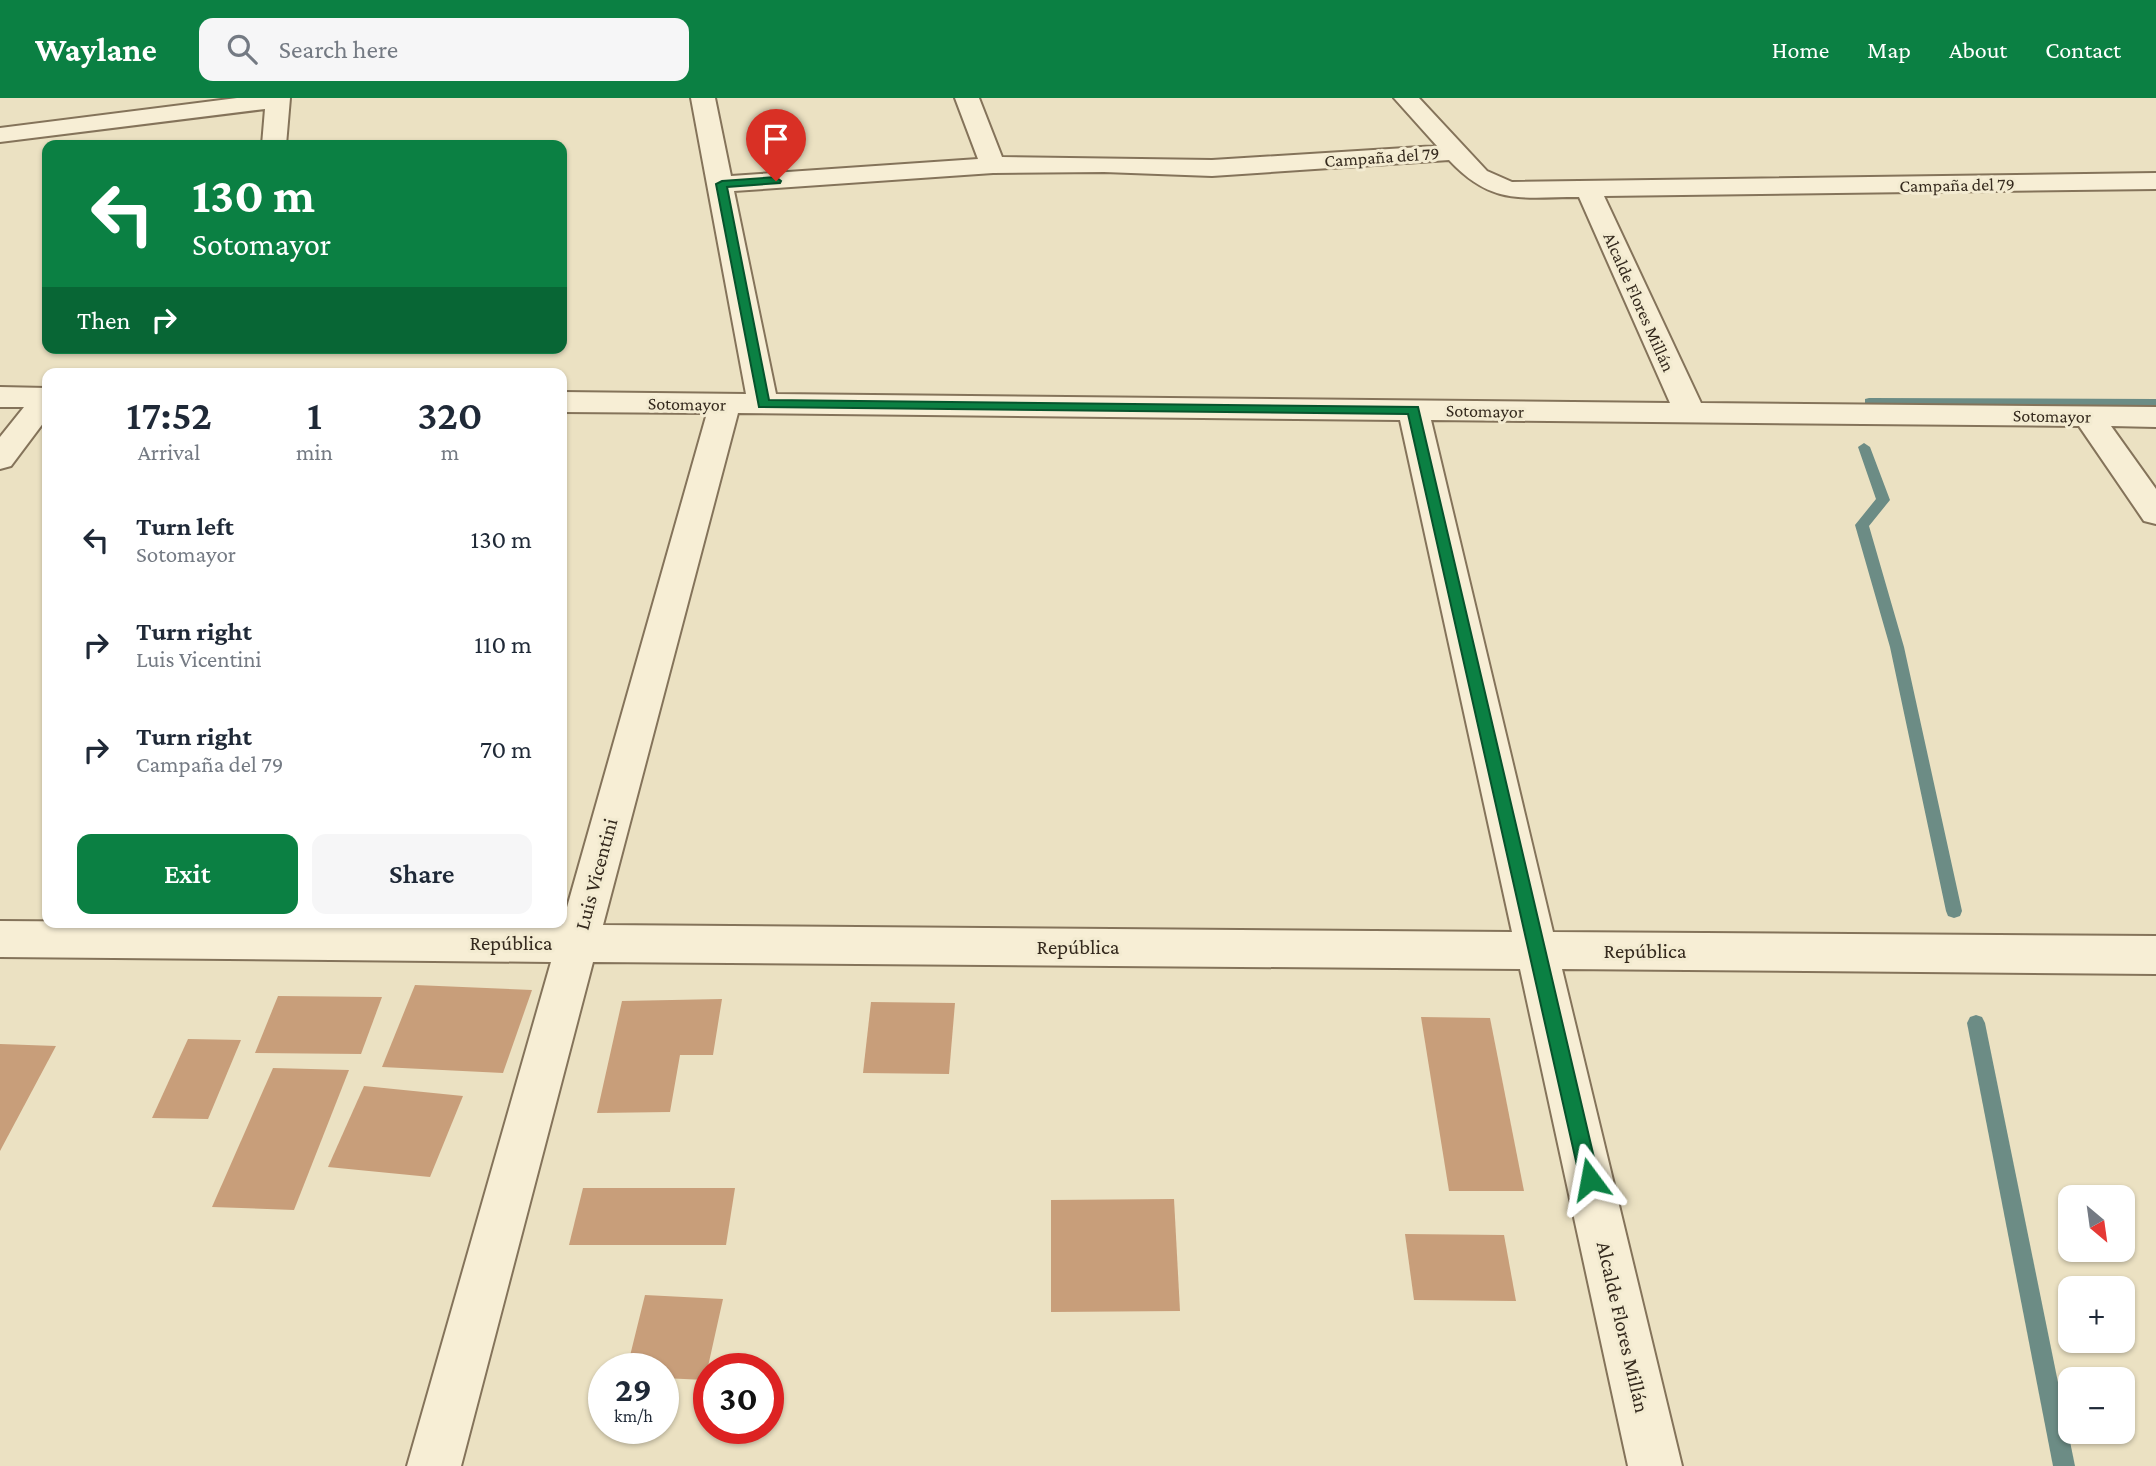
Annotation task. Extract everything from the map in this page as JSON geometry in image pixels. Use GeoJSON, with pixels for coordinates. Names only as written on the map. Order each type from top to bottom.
{"type":"FeatureCollection","features":[{"type":"Feature","properties":{"kind":"street","name":"Luis Vicentini"},"geometry":{"type":"LineString","coordinates":[[434,1466],[577,943],[744,404],[722,184],[703,98]]}},
{"type":"Feature","properties":{"kind":"street"},"geometry":{"type":"LineString","coordinates":[[967,98],[993,165]]}},
{"type":"Feature","properties":{"kind":"street"},"geometry":{"type":"LineString","coordinates":[[1406,98],[1454,152]]}},
{"type":"Feature","properties":{"kind":"street"},"geometry":{"type":"LineString","coordinates":[[0,135],[278,99],[274,140]]}},
{"type":"Feature","properties":{"kind":"street","name":"Campaña del 79"},"geometry":{"type":"LineString","coordinates":[[722,184],[993,165],[1104,164],[1212,169],[1454,152],[1478,176],[1500,188],[1518,191],[2156,181]]}},
{"type":"Feature","properties":{"kind":"street","name":"Alcalde Flores Millán"},"geometry":{"type":"LineString","coordinates":[[1589,191],[1690,413]]}},
{"type":"Feature","properties":{"kind":"street"},"geometry":{"type":"LineString","coordinates":[[0,397],[42,397]]}},
{"type":"Feature","properties":{"kind":"street","name":"Sotomayor"},"geometry":{"type":"LineString","coordinates":[[567,402],[2156,417]]}},
{"type":"Feature","properties":{"kind":"street"},"geometry":{"type":"LineString","coordinates":[[0,458],[42,403]]}},
{"type":"Feature","properties":{"kind":"street","name":"Alcalde Flores Millán"},"geometry":{"type":"LineString","coordinates":[[1413,410],[1655,1466]]}},
{"type":"Feature","properties":{"kind":"street"},"geometry":{"type":"LineString","coordinates":[[2088,417],[2156,513]]}},
{"type":"Feature","properties":{"kind":"street","name":"República"},"geometry":{"type":"LineString","coordinates":[[0,939],[2156,955]]}},
{"type":"Feature","properties":{"kind":"building"},"geometry":{"type":"Polygon","coordinates":[[[415,985],[532,990],[503,1073],[382,1067],[415,985]]]}},
{"type":"Feature","properties":{"kind":"building"},"geometry":{"type":"Polygon","coordinates":[[[278,996],[382,997],[361,1054],[255,1053],[278,996]]]}},
{"type":"Feature","properties":{"kind":"building"},"geometry":{"type":"Polygon","coordinates":[[[722,999],[713,1055],[680,1055],[670,1112],[597,1113],[622,1001],[722,999]]]}},
{"type":"Feature","properties":{"kind":"building"},"geometry":{"type":"Polygon","coordinates":[[[871,1002],[955,1003],[949,1074],[863,1073],[871,1002]]]}},
{"type":"Feature","properties":{"kind":"building"},"geometry":{"type":"Polygon","coordinates":[[[1421,1017],[1490,1018],[1524,1191],[1449,1191],[1421,1017]]]}},
{"type":"Feature","properties":{"kind":"building"},"geometry":{"type":"Polygon","coordinates":[[[188,1039],[241,1040],[208,1119],[152,1118],[188,1039]]]}},
{"type":"Feature","properties":{"kind":"building"},"geometry":{"type":"Polygon","coordinates":[[[0,1044],[56,1046],[0,1151],[0,1044]]]}},
{"type":"Feature","properties":{"kind":"building"},"geometry":{"type":"Polygon","coordinates":[[[273,1068],[349,1070],[294,1210],[212,1207],[273,1068]]]}},
{"type":"Feature","properties":{"kind":"building"},"geometry":{"type":"Polygon","coordinates":[[[364,1086],[463,1096],[430,1177],[328,1167],[364,1086]]]}},
{"type":"Feature","properties":{"kind":"building"},"geometry":{"type":"Polygon","coordinates":[[[583,1188],[735,1188],[726,1245],[569,1245],[583,1188]]]}},
{"type":"Feature","properties":{"kind":"building"},"geometry":{"type":"Polygon","coordinates":[[[1174,1199],[1180,1311],[1051,1312],[1051,1200],[1174,1199]]]}},
{"type":"Feature","properties":{"kind":"building"},"geometry":{"type":"Polygon","coordinates":[[[1405,1234],[1504,1235],[1516,1301],[1414,1300],[1405,1234]]]}},
{"type":"Feature","properties":{"kind":"building"},"geometry":{"type":"Polygon","coordinates":[[[645,1295],[723,1299],[711,1353],[693,1353],[693,1379],[679,1379],[679,1353],[631,1353],[645,1295]]]}},
{"type":"Feature","properties":{"kind":"waterway"},"geometry":{"type":"LineString","coordinates":[[1869,402],[2156,403]]}},
{"type":"Feature","properties":{"kind":"waterway"},"geometry":{"type":"LineString","coordinates":[[1864,447],[1883,500],[1862,525],[1897,647],[1954,911]]}},
{"type":"Feature","properties":{"kind":"waterway"},"geometry":{"type":"LineString","coordinates":[[1976,1023],[2064,1466]]}},
{"type":"Feature","properties":{"kind":"route"},"geometry":{"type":"LineString","coordinates":[[776,181],[722,184],[763,404],[1413,410],[1590,1179]]}}]}
